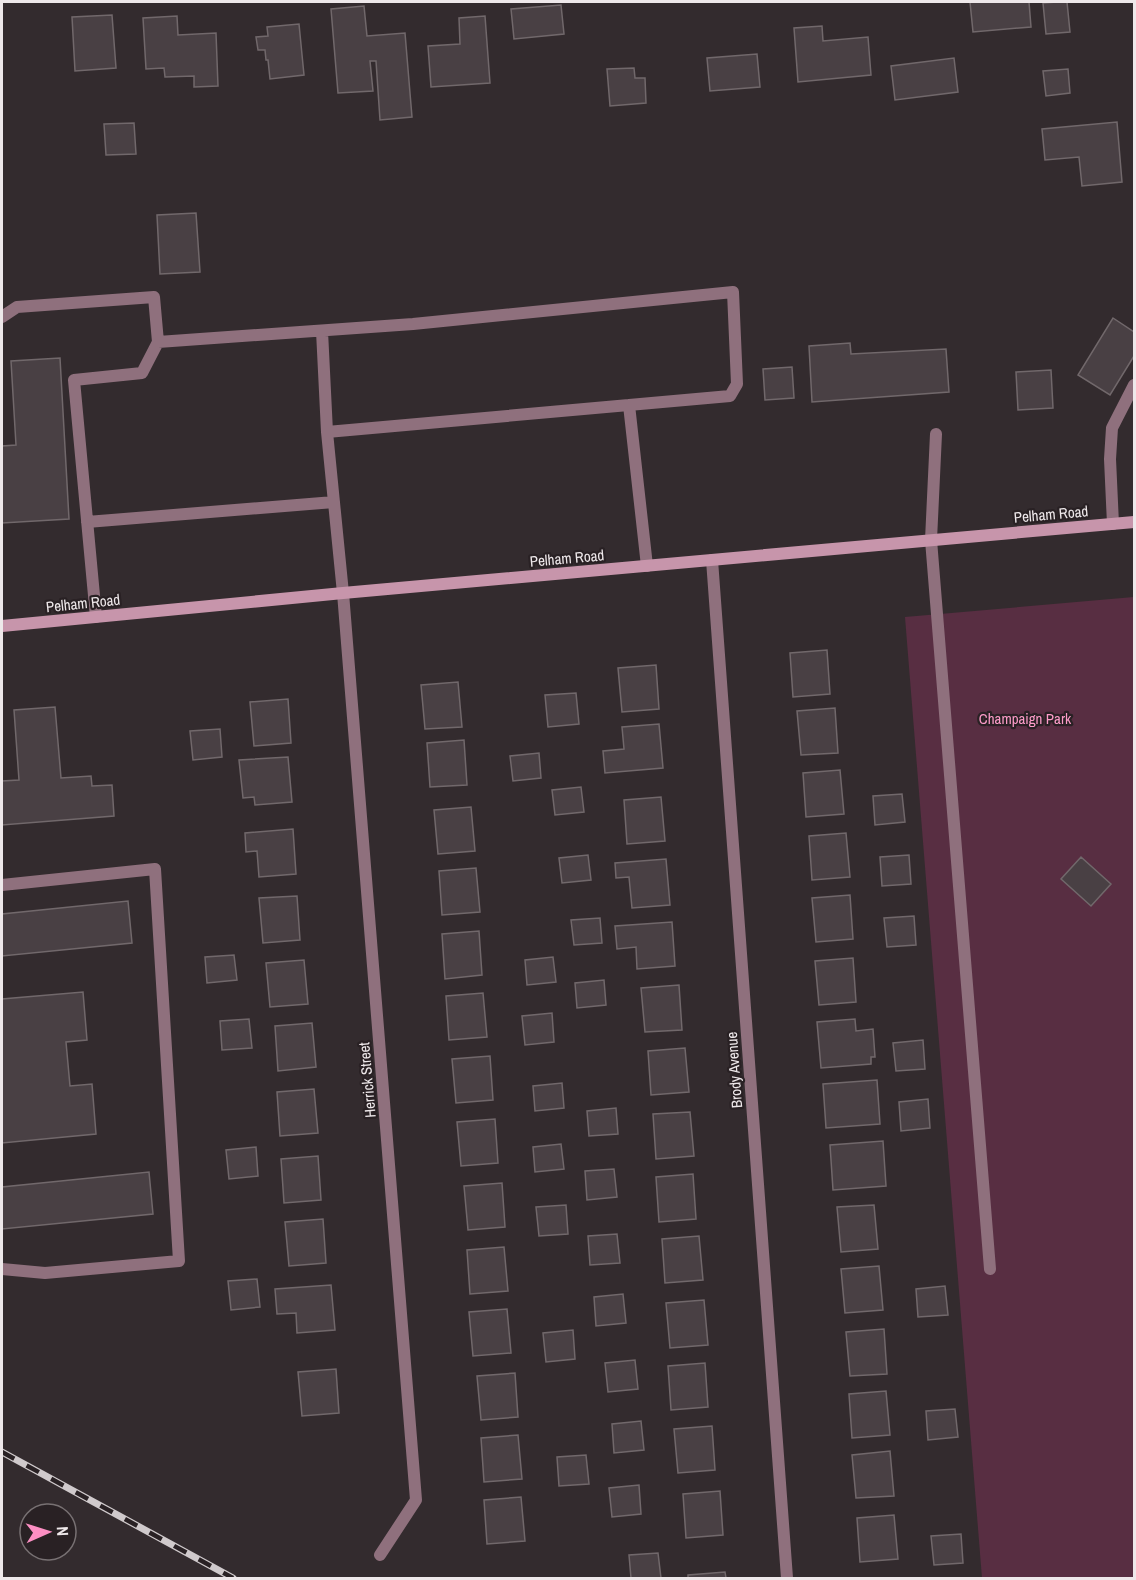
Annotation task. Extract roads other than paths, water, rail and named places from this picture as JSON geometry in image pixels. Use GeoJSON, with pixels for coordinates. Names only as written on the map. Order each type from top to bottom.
{"type":"FeatureCollection","features":[{"type":"Feature","properties":{"kind":"main road","name":"Pelham Road"},"geometry":{"type":"LineString","coordinates":[[2,626],[1134,522]]}},
{"type":"Feature","properties":{"kind":"street"},"geometry":{"type":"LineString","coordinates":[[158,342],[413,324],[733,292],[737,384],[730,396],[327,432]]}},
{"type":"Feature","properties":{"kind":"street"},"geometry":{"type":"LineString","coordinates":[[2,317],[17,307],[154,297],[158,342],[142,373],[74,380],[96,617]]}},
{"type":"Feature","properties":{"kind":"street","name":"Herrick Street"},"geometry":{"type":"LineString","coordinates":[[322,331],[327,432],[343,593],[416,1500],[380,1555]]}},
{"type":"Feature","properties":{"kind":"street"},"geometry":{"type":"LineString","coordinates":[[1113,524],[1110,459],[1112,428],[1134,385]]}},
{"type":"Feature","properties":{"kind":"street"},"geometry":{"type":"LineString","coordinates":[[629,405],[647,566]]}},
{"type":"Feature","properties":{"kind":"street"},"geometry":{"type":"LineString","coordinates":[[936,435],[931,540],[990,1269]]}},
{"type":"Feature","properties":{"kind":"street"},"geometry":{"type":"LineString","coordinates":[[87,522],[334,502]]}},
{"type":"Feature","properties":{"kind":"street","name":"Brody Avenue"},"geometry":{"type":"LineString","coordinates":[[712,560],[786,1578]]}},
{"type":"Feature","properties":{"kind":"street"},"geometry":{"type":"LineString","coordinates":[[2,885],[154,869],[178,1261],[45,1273],[2,1269]]}},
{"type":"Feature","properties":{"kind":"railway"},"geometry":{"type":"LineString","coordinates":[[2,1452],[233,1578]]}},
{"type":"Feature","properties":{"kind":"park label","name":"Champaign Park"},"geometry":{"type":"Point","coordinates":[1025,718]}}]}
